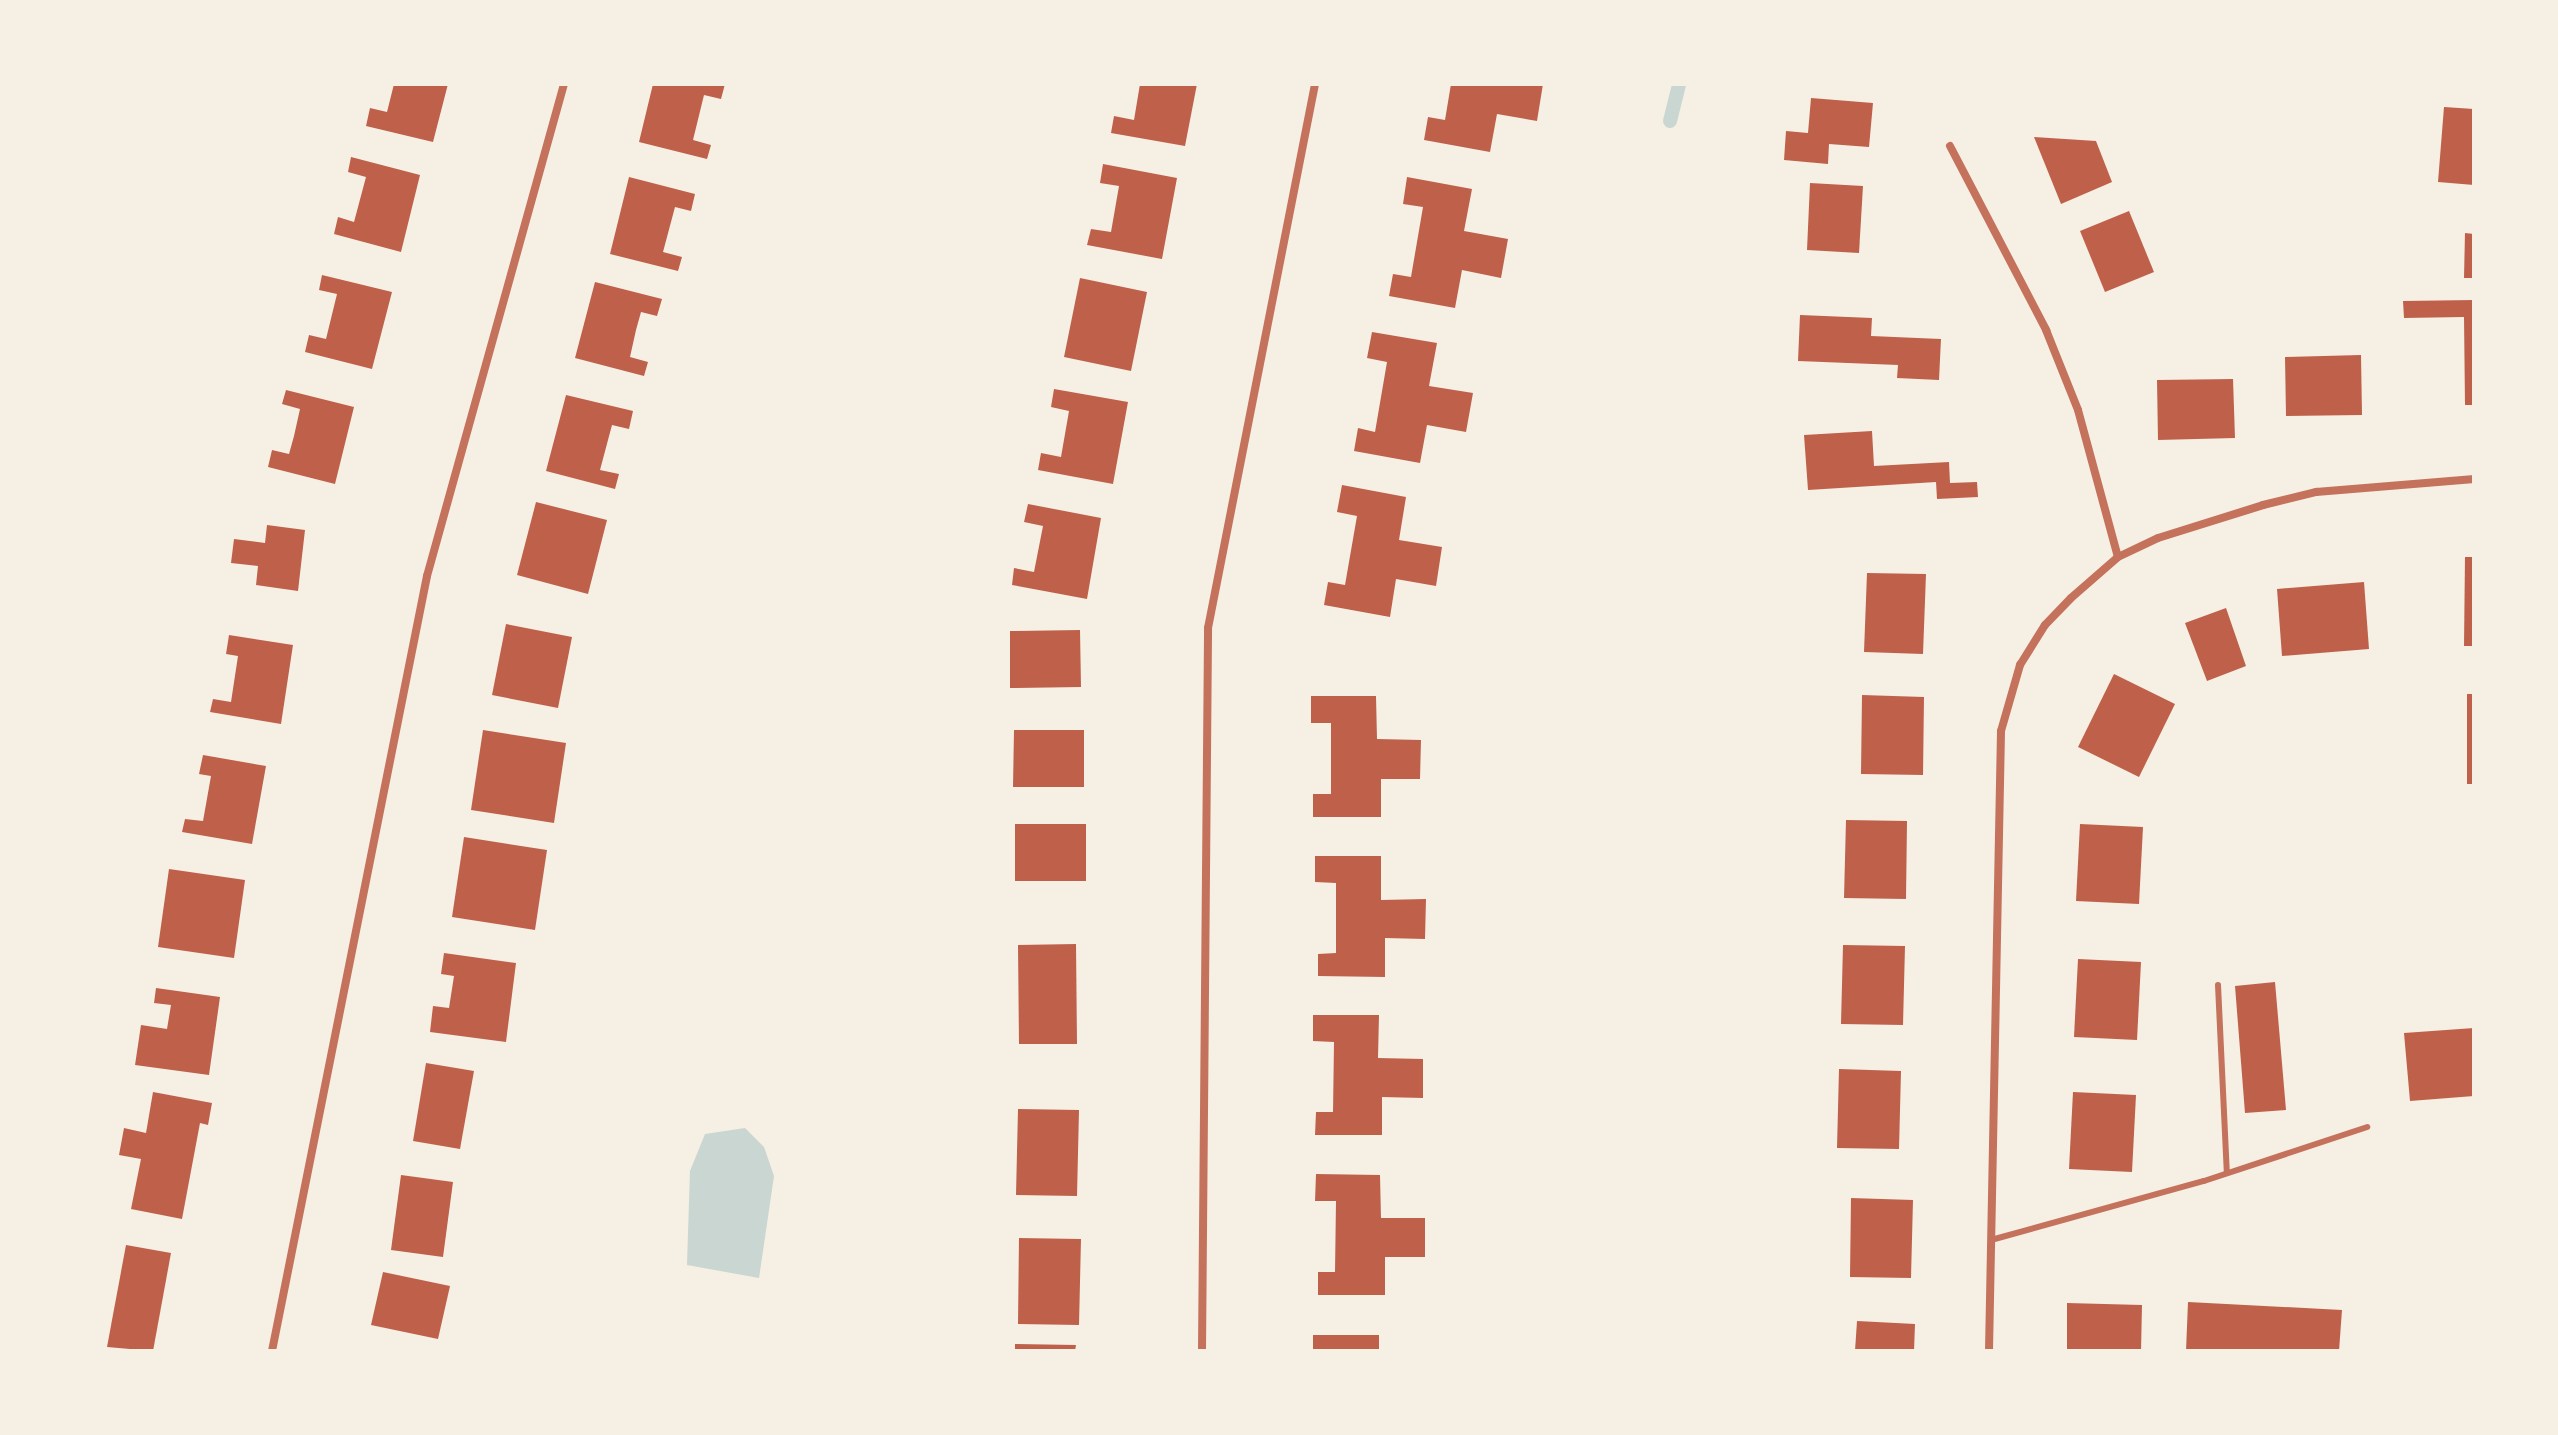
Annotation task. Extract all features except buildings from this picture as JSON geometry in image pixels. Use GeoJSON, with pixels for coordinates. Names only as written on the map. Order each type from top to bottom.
{"type":"FeatureCollection","features":[{"type":"Feature","properties":{"kind":"street"},"geometry":{"type":"LineString","coordinates":[[272,1351],[427,576],[564,84]]}},
{"type":"Feature","properties":{"kind":"street"},"geometry":{"type":"LineString","coordinates":[[1202,1351],[1208,628],[1315,84]]}},
{"type":"Feature","properties":{"kind":"street"},"geometry":{"type":"LineString","coordinates":[[1950,146],[2046,330],[2078,410],[2118,557]]}},
{"type":"Feature","properties":{"kind":"street"},"geometry":{"type":"LineString","coordinates":[[1989,1351],[2001,731],[2020,665],[2045,625],[2118,557],[2158,538],[2316,492],[2474,479]]}},
{"type":"Feature","properties":{"kind":"lane"},"geometry":{"type":"LineString","coordinates":[[2218,985],[2227,1173]]}},
{"type":"Feature","properties":{"kind":"lane"},"geometry":{"type":"LineString","coordinates":[[1991,1240],[2227,1173],[2367,1127]]}},
{"type":"Feature","properties":{"kind":"shaded area"},"geometry":{"type":"Polygon","coordinates":[[[745,1128],[764,1147],[774,1176],[759,1278],[687,1265],[690,1171],[705,1134],[745,1128]]]}},
{"type":"Feature","properties":{"kind":"waterway"},"geometry":{"type":"LineString","coordinates":[[1670,121],[1679,84]]}}]}
